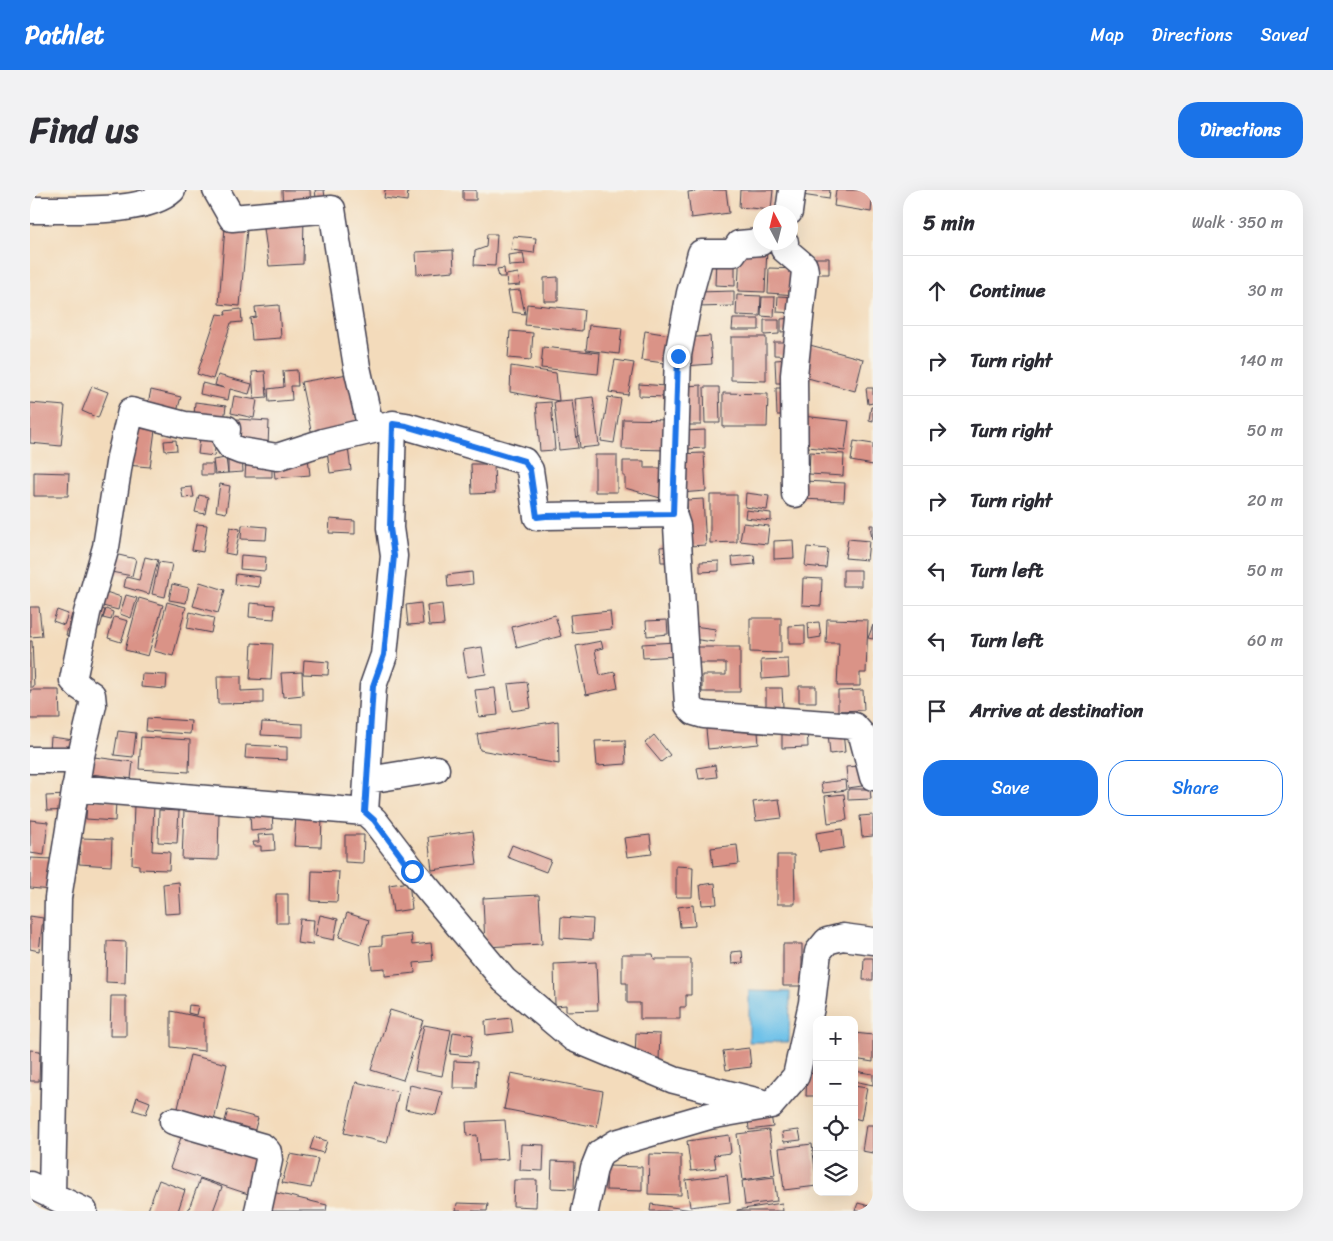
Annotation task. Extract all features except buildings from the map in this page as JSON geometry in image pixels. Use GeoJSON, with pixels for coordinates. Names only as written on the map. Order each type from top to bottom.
{"type":"FeatureCollection","features":[{"type":"Feature","properties":{"kind":"street"},"geometry":{"type":"LineString","coordinates":[[30,210],[124,208],[165,197],[172,190]]}},
{"type":"Feature","properties":{"kind":"street"},"geometry":{"type":"LineString","coordinates":[[216,190],[232,218],[330,200],[357,367],[368,416],[385,427]]}},
{"type":"Feature","properties":{"kind":"street"},"geometry":{"type":"LineString","coordinates":[[790,205],[792,190]]}},
{"type":"Feature","properties":{"kind":"street"},"geometry":{"type":"LineString","coordinates":[[753,244],[739,244],[734,253],[701,253],[690,293],[678,356],[673,514],[677,526],[688,705],[694,712],[704,715],[854,726],[862,735],[873,777]]}},
{"type":"Feature","properties":{"kind":"street"},"geometry":{"type":"LineString","coordinates":[[782,250],[804,266],[805,270],[794,375],[795,494]]}},
{"type":"Feature","properties":{"kind":"street"},"geometry":{"type":"LineString","coordinates":[[84,1211],[41,1190],[58,898],[80,760],[93,705],[92,695],[73,680],[87,613],[106,547],[120,457],[130,411],[185,425],[227,429],[226,440],[231,447],[240,452],[277,457],[323,442],[385,427],[406,426],[524,461],[530,470],[537,517],[673,514]]}},
{"type":"Feature","properties":{"kind":"street"},"geometry":{"type":"LineString","coordinates":[[365,812],[373,686],[384,655],[394,556],[390,528],[385,427]]}},
{"type":"Feature","properties":{"kind":"street"},"geometry":{"type":"LineString","coordinates":[[30,760],[80,760]]}},
{"type":"Feature","properties":{"kind":"street"},"geometry":{"type":"LineString","coordinates":[[368,780],[436,768]]}},
{"type":"Feature","properties":{"kind":"street"},"geometry":{"type":"LineString","coordinates":[[75,788],[365,812],[374,820],[412,871],[504,980],[573,1038],[674,1080],[771,1105]]}},
{"type":"Feature","properties":{"kind":"street"},"geometry":{"type":"LineString","coordinates":[[585,1211],[594,1168],[600,1153],[616,1143],[709,1116],[771,1105],[796,1076],[812,1003],[818,952],[826,941],[843,937],[873,941]]}},
{"type":"Feature","properties":{"kind":"street"},"geometry":{"type":"LineString","coordinates":[[173,1121],[263,1147],[268,1152],[269,1160],[258,1211]]}},
{"type":"Feature","properties":{"kind":"water"},"geometry":{"type":"Polygon","coordinates":[[[749,991],[790,992],[789,1042],[749,1042],[749,991]]]}},
{"type":"Feature","properties":{"kind":"route"},"geometry":{"type":"LineString","coordinates":[[412,871],[374,820],[365,812],[373,686],[384,655],[394,556],[390,528],[393,424],[406,426],[524,461],[530,470],[537,517],[673,514],[678,356]]}}]}
